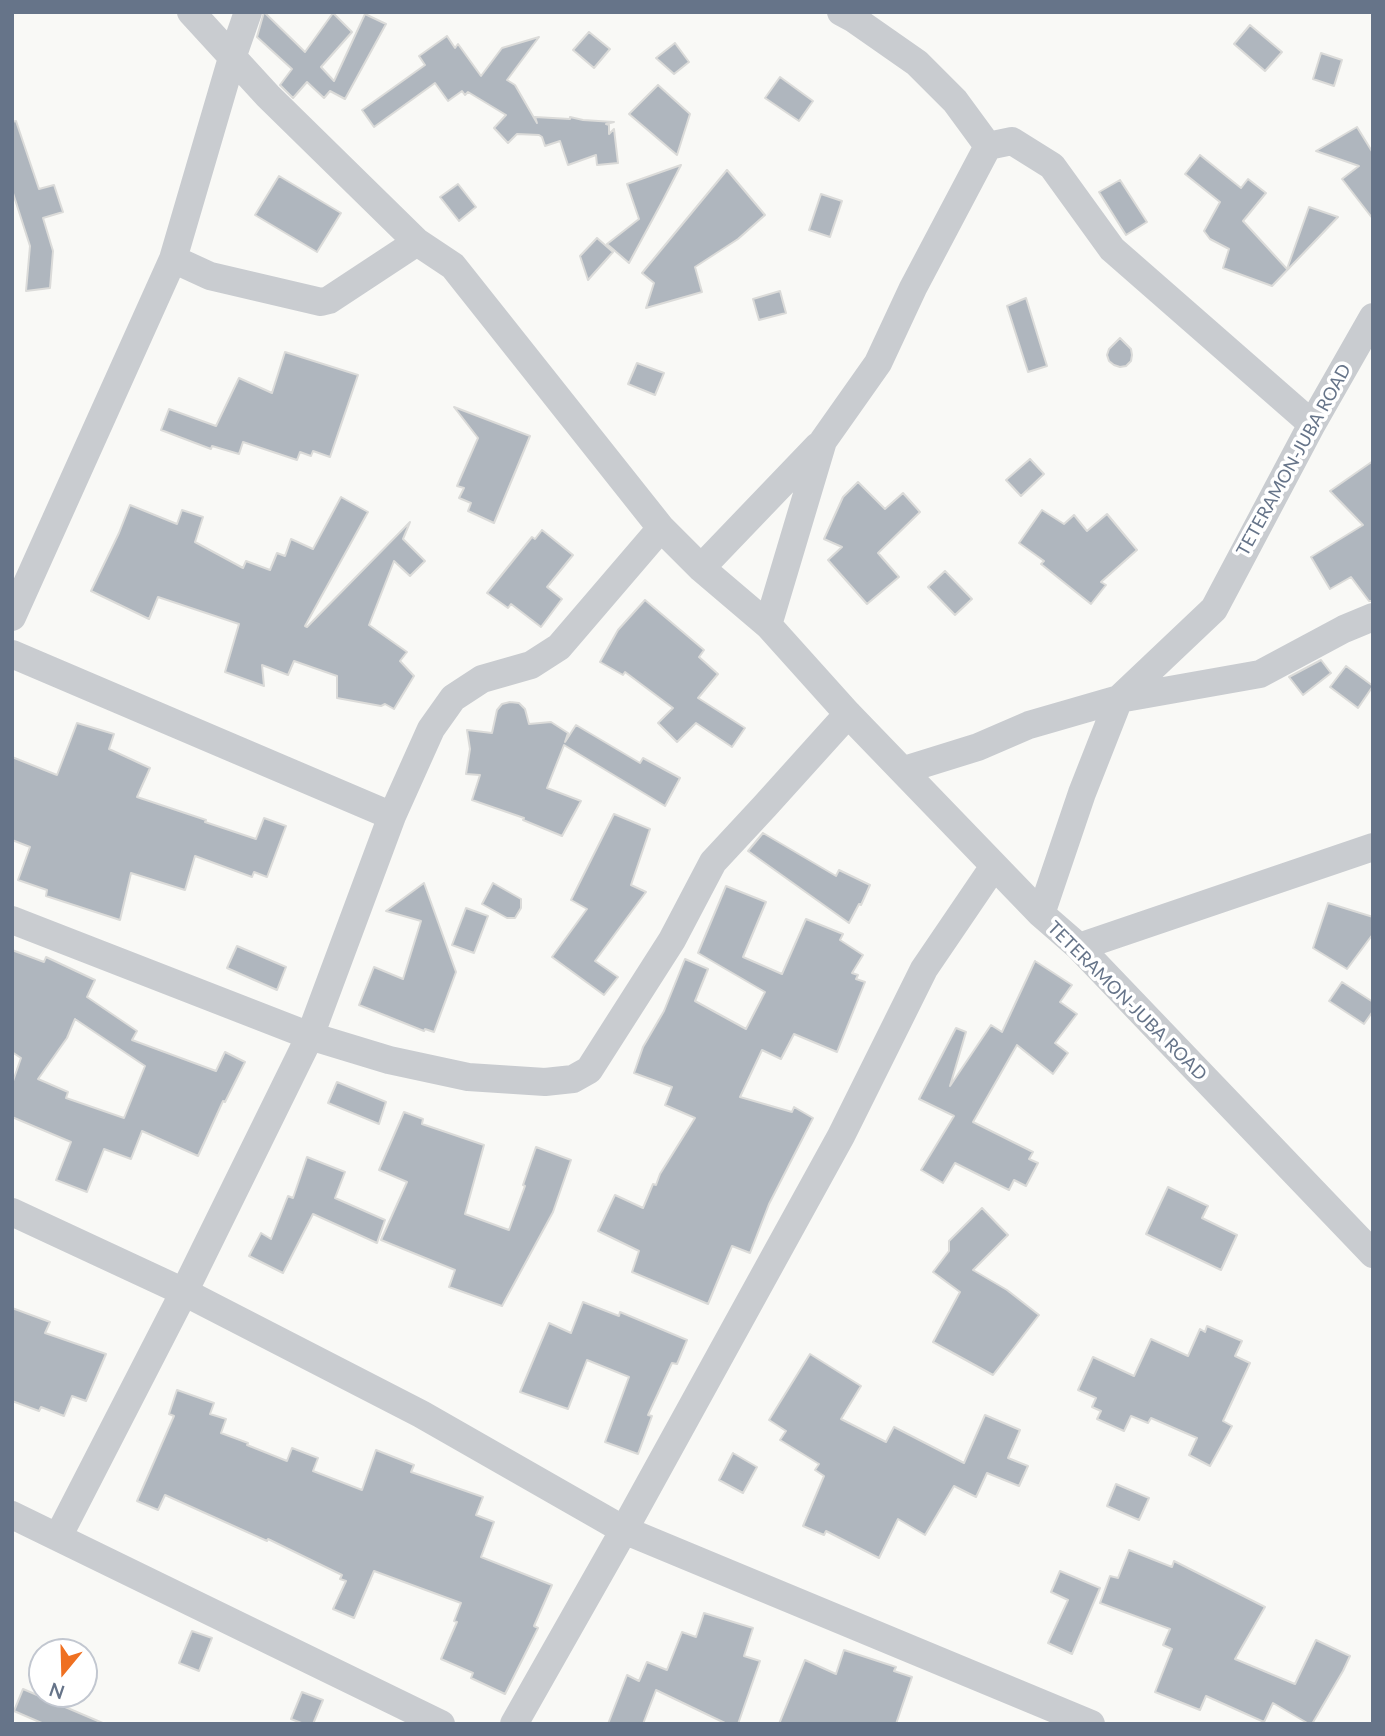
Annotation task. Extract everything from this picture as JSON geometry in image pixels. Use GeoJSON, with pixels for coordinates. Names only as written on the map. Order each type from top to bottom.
{"type":"FeatureCollection","features":[{"type":"Feature","properties":{"kind":"street"},"geometry":{"type":"LineString","coordinates":[[191,12],[232,58],[417,242],[453,267],[661,528],[701,568],[768,625],[848,714],[1041,914]]}},
{"type":"Feature","properties":{"kind":"street"},"geometry":{"type":"LineString","coordinates":[[12,617],[173,258],[248,12]]}},
{"type":"Feature","properties":{"kind":"street"},"geometry":{"type":"LineString","coordinates":[[841,12],[917,63],[955,101],[988,146]]}},
{"type":"Feature","properties":{"kind":"street"},"geometry":{"type":"LineString","coordinates":[[988,146],[1012,141],[1052,166],[1112,249],[1312,424]]}},
{"type":"Feature","properties":{"kind":"street"},"geometry":{"type":"LineString","coordinates":[[701,568],[823,441],[877,363],[913,288],[988,146]]}},
{"type":"Feature","properties":{"kind":"street"},"geometry":{"type":"LineString","coordinates":[[173,258],[211,275],[321,302],[329,300],[417,242]]}},
{"type":"Feature","properties":{"kind":"street","name":"TETERAMON-JUBA ROAD"},"geometry":{"type":"LineString","coordinates":[[1373,317],[1312,424],[1214,608],[1119,699],[1082,793],[1041,914],[1079,947],[1373,1254]]}},
{"type":"Feature","properties":{"kind":"street"},"geometry":{"type":"LineString","coordinates":[[768,625],[823,441]]}},
{"type":"Feature","properties":{"kind":"street"},"geometry":{"type":"LineString","coordinates":[[58,1537],[184,1292],[310,1036],[392,816],[430,729],[453,698],[482,680],[531,664],[559,647],[661,528]]}},
{"type":"Feature","properties":{"kind":"street"},"geometry":{"type":"LineString","coordinates":[[904,771],[978,747],[1029,725],[1119,699],[1260,674],[1344,629],[1373,617]]}},
{"type":"Feature","properties":{"kind":"street"},"geometry":{"type":"LineString","coordinates":[[12,654],[392,816]]}},
{"type":"Feature","properties":{"kind":"street"},"geometry":{"type":"LineString","coordinates":[[12,920],[310,1036],[389,1060],[468,1077],[545,1082],[573,1079],[589,1070],[672,940],[713,862],[848,714]]}},
{"type":"Feature","properties":{"kind":"street"},"geometry":{"type":"LineString","coordinates":[[1079,947],[1373,847]]}},
{"type":"Feature","properties":{"kind":"street"},"geometry":{"type":"LineString","coordinates":[[514,1724],[841,1136],[924,969],[994,866]]}},
{"type":"Feature","properties":{"kind":"street"},"geometry":{"type":"LineString","coordinates":[[12,1212],[184,1292],[421,1414],[624,1530],[1091,1724]]}},
{"type":"Feature","properties":{"kind":"street"},"geometry":{"type":"LineString","coordinates":[[12,1515],[441,1724]]}},
{"type":"Feature","properties":{"kind":"building"},"geometry":{"type":"Polygon","coordinates":[[[264,12],[305,52],[333,13],[352,32],[321,67],[334,81],[365,14],[386,24],[345,99],[330,91],[324,98],[307,82],[293,98],[280,85],[292,69],[257,37],[264,12]]]}},
{"type":"Feature","properties":{"kind":"building"},"geometry":{"type":"Polygon","coordinates":[[[1250,25],[1282,52],[1265,71],[1234,44],[1250,25]]]}},
{"type":"Feature","properties":{"kind":"building"},"geometry":{"type":"Polygon","coordinates":[[[589,32],[610,49],[594,68],[573,50],[589,32]]]}},
{"type":"Feature","properties":{"kind":"building"},"geometry":{"type":"Polygon","coordinates":[[[447,36],[455,48],[458,44],[481,76],[502,48],[539,37],[507,80],[515,85],[537,123],[535,117],[570,117],[614,122],[606,124],[609,125],[609,134],[614,129],[618,163],[597,165],[596,155],[568,165],[560,141],[545,146],[539,135],[517,134],[508,143],[494,128],[506,115],[468,92],[465,95],[462,91],[448,101],[435,83],[374,127],[362,110],[425,65],[419,56],[447,36]]]}},
{"type":"Feature","properties":{"kind":"building"},"geometry":{"type":"Polygon","coordinates":[[[675,43],[689,62],[674,74],[656,58],[675,43]]]}},
{"type":"Feature","properties":{"kind":"building"},"geometry":{"type":"Polygon","coordinates":[[[1321,53],[1342,60],[1334,86],[1313,79],[1321,53]]]}},
{"type":"Feature","properties":{"kind":"building"},"geometry":{"type":"Polygon","coordinates":[[[780,77],[813,101],[799,121],[765,98],[780,77]]]}},
{"type":"Feature","properties":{"kind":"building"},"geometry":{"type":"Polygon","coordinates":[[[658,85],[690,114],[677,155],[629,114],[658,85]]]}},
{"type":"Feature","properties":{"kind":"building"},"geometry":{"type":"Polygon","coordinates":[[[16,121],[39,189],[54,185],[63,212],[43,218],[53,251],[50,288],[26,291],[30,246],[12,190],[12,122],[16,121]]]}},
{"type":"Feature","properties":{"kind":"building"},"geometry":{"type":"Polygon","coordinates":[[[1357,127],[1373,153],[1373,219],[1342,179],[1359,166],[1316,151],[1357,127]]]}},
{"type":"Feature","properties":{"kind":"building"},"geometry":{"type":"Polygon","coordinates":[[[1200,155],[1241,188],[1248,179],[1266,193],[1243,221],[1287,269],[1309,207],[1338,217],[1272,286],[1223,268],[1229,249],[1210,239],[1204,231],[1220,202],[1185,174],[1200,155]]]}},
{"type":"Feature","properties":{"kind":"building"},"geometry":{"type":"Polygon","coordinates":[[[681,165],[629,263],[607,244],[639,219],[627,184],[681,165]]]}},
{"type":"Feature","properties":{"kind":"building"},"geometry":{"type":"Polygon","coordinates":[[[727,170],[765,215],[738,239],[695,267],[702,292],[646,308],[654,283],[642,273],[727,170]]]}},
{"type":"Feature","properties":{"kind":"building"},"geometry":{"type":"Polygon","coordinates":[[[279,176],[341,213],[317,252],[255,215],[279,176]]]}},
{"type":"Feature","properties":{"kind":"building"},"geometry":{"type":"Polygon","coordinates":[[[1120,180],[1147,222],[1126,235],[1099,192],[1120,180]]]}},
{"type":"Feature","properties":{"kind":"building"},"geometry":{"type":"Polygon","coordinates":[[[458,184],[476,207],[459,221],[440,197],[458,184]]]}},
{"type":"Feature","properties":{"kind":"building"},"geometry":{"type":"Polygon","coordinates":[[[821,194],[842,201],[830,237],[809,230],[821,194]]]}},
{"type":"Feature","properties":{"kind":"building"},"geometry":{"type":"Polygon","coordinates":[[[597,238],[613,252],[588,280],[580,256],[597,238]]]}},
{"type":"Feature","properties":{"kind":"building"},"geometry":{"type":"Polygon","coordinates":[[[780,291],[786,313],[759,320],[753,299],[780,291]]]}},
{"type":"Feature","properties":{"kind":"building"},"geometry":{"type":"Polygon","coordinates":[[[1026,298],[1047,366],[1028,372],[1007,306],[1026,298]]]}},
{"type":"Feature","properties":{"kind":"building"},"geometry":{"type":"Polygon","coordinates":[[[1120,338],[1131,349],[1132,355],[1126,366],[1120,367],[1109,361],[1107,355],[1120,338]]]}},
{"type":"Feature","properties":{"kind":"building"},"geometry":{"type":"Polygon","coordinates":[[[285,352],[358,375],[330,457],[313,451],[311,456],[300,452],[297,460],[243,442],[239,454],[212,446],[211,449],[161,430],[169,409],[216,426],[239,378],[272,393],[285,352]]]}},
{"type":"Feature","properties":{"kind":"building"},"geometry":{"type":"Polygon","coordinates":[[[637,363],[664,373],[655,395],[628,384],[637,363]]]}},
{"type":"Feature","properties":{"kind":"building"},"geometry":{"type":"Polygon","coordinates":[[[454,407],[530,436],[494,523],[468,511],[471,503],[459,498],[464,488],[457,486],[478,438],[454,407]]]}},
{"type":"Feature","properties":{"kind":"building"},"geometry":{"type":"Polygon","coordinates":[[[1030,459],[1044,474],[1021,496],[1006,480],[1030,459]]]}},
{"type":"Feature","properties":{"kind":"building"},"geometry":{"type":"Polygon","coordinates":[[[1373,461],[1373,601],[1369,601],[1351,577],[1330,589],[1311,557],[1363,525],[1330,491],[1373,461]]]}},
{"type":"Feature","properties":{"kind":"building"},"geometry":{"type":"Polygon","coordinates":[[[858,482],[885,509],[903,493],[920,512],[878,553],[899,577],[867,604],[828,560],[842,547],[824,539],[843,497],[858,482]]]}},
{"type":"Feature","properties":{"kind":"building"},"geometry":{"type":"Polygon","coordinates":[[[341,497],[368,512],[305,626],[307,627],[410,522],[403,539],[425,561],[410,576],[394,561],[369,625],[407,652],[400,661],[414,676],[394,709],[385,704],[381,706],[337,698],[337,676],[294,661],[288,675],[262,665],[264,686],[225,672],[239,624],[158,597],[149,619],[91,591],[130,505],[177,524],[182,510],[203,517],[195,542],[243,568],[246,561],[270,570],[277,553],[285,556],[291,539],[313,549],[341,497]]]}},
{"type":"Feature","properties":{"kind":"building"},"geometry":{"type":"Polygon","coordinates":[[[1042,510],[1064,524],[1074,515],[1087,531],[1107,514],[1137,550],[1101,582],[1106,585],[1091,604],[1041,564],[1044,561],[1019,543],[1042,510]]]}},
{"type":"Feature","properties":{"kind":"building"},"geometry":{"type":"Polygon","coordinates":[[[542,530],[573,555],[547,587],[562,599],[541,627],[511,604],[508,608],[487,593],[532,537],[535,539],[542,530]]]}},
{"type":"Feature","properties":{"kind":"building"},"geometry":{"type":"Polygon","coordinates":[[[945,571],[972,599],[955,615],[928,587],[945,571]]]}},
{"type":"Feature","properties":{"kind":"building"},"geometry":{"type":"Polygon","coordinates":[[[645,600],[704,650],[699,657],[718,674],[698,698],[745,728],[732,747],[696,723],[677,742],[658,723],[673,708],[625,672],[623,675],[600,662],[618,630],[645,600]]]}},
{"type":"Feature","properties":{"kind":"building"},"geometry":{"type":"Polygon","coordinates":[[[1321,660],[1331,673],[1303,695],[1289,677],[1321,660]]]}},
{"type":"Feature","properties":{"kind":"building"},"geometry":{"type":"Polygon","coordinates":[[[1346,666],[1373,686],[1358,708],[1330,687],[1346,666]]]}},
{"type":"Feature","properties":{"kind":"building"},"geometry":{"type":"Polygon","coordinates":[[[519,703],[525,709],[529,724],[551,722],[568,733],[565,742],[576,725],[640,763],[643,758],[680,778],[665,806],[564,745],[547,788],[581,801],[562,836],[523,820],[524,818],[472,800],[480,775],[466,774],[470,749],[467,730],[492,733],[497,710],[502,704],[519,703]]]}},
{"type":"Feature","properties":{"kind":"building"},"geometry":{"type":"Polygon","coordinates":[[[77,723],[114,734],[109,749],[150,768],[137,797],[256,839],[264,818],[286,826],[267,877],[254,872],[252,877],[195,856],[185,890],[131,873],[120,920],[46,896],[47,890],[18,880],[30,847],[12,840],[12,757],[57,775],[77,723]]]}},
{"type":"Feature","properties":{"kind":"building"},"geometry":{"type":"Polygon","coordinates":[[[614,814],[650,829],[631,885],[646,892],[595,961],[618,977],[604,995],[552,957],[587,909],[571,900],[614,814]]]}},
{"type":"Feature","properties":{"kind":"building"},"geometry":{"type":"Polygon","coordinates":[[[763,833],[836,876],[839,870],[870,885],[849,923],[748,851],[763,833]]]}},
{"type":"Feature","properties":{"kind":"building"},"geometry":{"type":"Polygon","coordinates":[[[424,883],[456,972],[434,1032],[424,1031],[359,1005],[374,967],[403,979],[421,921],[386,911],[424,883]]]}},
{"type":"Feature","properties":{"kind":"building"},"geometry":{"type":"Polygon","coordinates":[[[493,883],[521,899],[521,908],[515,918],[507,918],[482,904],[493,883]]]}},
{"type":"Feature","properties":{"kind":"building"},"geometry":{"type":"Polygon","coordinates":[[[726,886],[766,902],[743,957],[782,974],[806,919],[843,934],[840,940],[863,955],[852,973],[858,975],[856,979],[865,982],[837,1052],[794,1034],[781,1059],[762,1050],[740,1097],[792,1112],[794,1107],[813,1118],[769,1204],[750,1253],[732,1246],[708,1304],[632,1272],[639,1251],[598,1231],[615,1195],[643,1208],[653,1184],[656,1185],[695,1118],[665,1105],[672,1087],[634,1073],[643,1047],[664,1011],[685,959],[708,969],[695,1001],[746,1029],[765,992],[698,953],[726,886]]]}},
{"type":"Feature","properties":{"kind":"building"},"geometry":{"type":"Polygon","coordinates":[[[1328,903],[1373,917],[1373,934],[1347,969],[1313,948],[1328,903]]]}},
{"type":"Feature","properties":{"kind":"building"},"geometry":{"type":"Polygon","coordinates":[[[466,908],[488,916],[474,953],[452,945],[466,908]]]}},
{"type":"Feature","properties":{"kind":"building"},"geometry":{"type":"Polygon","coordinates":[[[237,946],[286,967],[277,990],[227,968],[237,946]]]}},
{"type":"Feature","properties":{"kind":"building"},"geometry":{"type":"Polygon","coordinates":[[[12,950],[44,962],[46,957],[95,980],[87,997],[137,1031],[132,1040],[216,1071],[225,1052],[245,1062],[225,1102],[223,1101],[198,1156],[142,1131],[131,1159],[104,1149],[87,1192],[56,1180],[71,1142],[12,1117],[12,1084],[21,1058],[12,1052],[12,950]],[[75,1019],[67,1038],[38,1079],[68,1092],[66,1098],[124,1118],[145,1066],[75,1019]]]}},
{"type":"Feature","properties":{"kind":"building"},"geometry":{"type":"Polygon","coordinates":[[[1035,961],[1072,985],[1060,1002],[1077,1014],[1055,1043],[1068,1053],[1053,1074],[1017,1045],[973,1122],[1033,1152],[1029,1159],[1038,1163],[1026,1186],[1014,1180],[1009,1190],[955,1163],[943,1183],[921,1170],[954,1116],[919,1099],[956,1028],[966,1032],[950,1086],[991,1025],[1002,1032],[1035,961]]]}},
{"type":"Feature","properties":{"kind":"building"},"geometry":{"type":"Polygon","coordinates":[[[1342,982],[1373,1002],[1373,1011],[1364,1024],[1329,1001],[1342,982]]]}},
{"type":"Feature","properties":{"kind":"building"},"geometry":{"type":"Polygon","coordinates":[[[337,1082],[386,1102],[379,1124],[328,1103],[337,1082]]]}},
{"type":"Feature","properties":{"kind":"building"},"geometry":{"type":"Polygon","coordinates":[[[404,1112],[423,1119],[422,1124],[484,1145],[465,1214],[509,1230],[536,1147],[571,1160],[553,1212],[502,1306],[449,1287],[455,1270],[381,1240],[407,1182],[379,1170],[404,1112]]]}},
{"type":"Feature","properties":{"kind":"building"},"geometry":{"type":"Polygon","coordinates":[[[307,1157],[345,1172],[335,1198],[385,1220],[377,1243],[313,1214],[283,1273],[249,1256],[261,1233],[271,1239],[288,1196],[293,1198],[307,1157]]]}},
{"type":"Feature","properties":{"kind":"building"},"geometry":{"type":"Polygon","coordinates":[[[1168,1187],[1208,1206],[1202,1218],[1237,1235],[1221,1270],[1146,1234],[1168,1187]]]}},
{"type":"Feature","properties":{"kind":"building"},"geometry":{"type":"Polygon","coordinates":[[[982,1208],[1008,1235],[973,1270],[1007,1290],[1039,1315],[993,1375],[933,1342],[960,1292],[933,1272],[949,1251],[949,1241],[982,1208]]]}},
{"type":"Feature","properties":{"kind":"building"},"geometry":{"type":"Polygon","coordinates":[[[583,1302],[619,1316],[620,1312],[687,1340],[677,1364],[672,1363],[648,1415],[652,1416],[638,1454],[605,1442],[629,1377],[587,1360],[568,1409],[520,1392],[549,1323],[571,1333],[583,1302]]]}},
{"type":"Feature","properties":{"kind":"building"},"geometry":{"type":"Polygon","coordinates":[[[12,1308],[50,1322],[45,1333],[106,1354],[86,1401],[72,1396],[64,1416],[41,1407],[39,1411],[12,1401],[12,1308]]]}},
{"type":"Feature","properties":{"kind":"building"},"geometry":{"type":"Polygon","coordinates":[[[1207,1326],[1242,1341],[1235,1356],[1250,1363],[1223,1421],[1232,1426],[1210,1466],[1189,1455],[1197,1438],[1151,1418],[1148,1423],[1131,1416],[1124,1431],[1097,1419],[1101,1411],[1092,1407],[1096,1398],[1078,1390],[1093,1357],[1134,1376],[1151,1339],[1188,1356],[1200,1329],[1205,1332],[1207,1326]]]}},
{"type":"Feature","properties":{"kind":"building"},"geometry":{"type":"Polygon","coordinates":[[[810,1354],[861,1386],[841,1419],[886,1442],[894,1427],[964,1463],[985,1415],[1020,1430],[1008,1458],[1028,1466],[1019,1486],[987,1473],[976,1497],[954,1486],[925,1535],[898,1519],[879,1558],[826,1531],[824,1535],[803,1526],[824,1476],[815,1470],[819,1464],[780,1440],[786,1431],[769,1420],[810,1354]]]}},
{"type":"Feature","properties":{"kind":"building"},"geometry":{"type":"Polygon","coordinates":[[[177,1390],[214,1403],[210,1414],[226,1419],[221,1433],[287,1461],[292,1448],[318,1458],[313,1471],[362,1490],[376,1450],[414,1465],[411,1472],[483,1497],[476,1515],[494,1522],[481,1557],[552,1585],[534,1626],[538,1628],[505,1694],[471,1678],[473,1673],[441,1659],[457,1622],[454,1621],[461,1603],[374,1571],[354,1618],[333,1609],[346,1581],[340,1579],[342,1575],[268,1539],[267,1541],[165,1495],[158,1510],[137,1501],[174,1416],[169,1414],[177,1390]]]}},
{"type":"Feature","properties":{"kind":"building"},"geometry":{"type":"Polygon","coordinates":[[[733,1453],[757,1467],[743,1493],[719,1480],[733,1453]]]}},
{"type":"Feature","properties":{"kind":"building"},"geometry":{"type":"Polygon","coordinates":[[[1116,1484],[1149,1498],[1139,1520],[1107,1506],[1116,1484]]]}},
{"type":"Feature","properties":{"kind":"building"},"geometry":{"type":"Polygon","coordinates":[[[1129,1550],[1172,1567],[1174,1561],[1265,1607],[1235,1659],[1295,1684],[1316,1640],[1350,1656],[1312,1724],[1273,1703],[1264,1722],[1206,1696],[1200,1710],[1155,1692],[1172,1649],[1163,1645],[1170,1629],[1100,1603],[1110,1576],[1118,1578],[1129,1550]]]}},
{"type":"Feature","properties":{"kind":"building"},"geometry":{"type":"Polygon","coordinates":[[[1060,1571],[1100,1588],[1072,1654],[1048,1643],[1068,1600],[1051,1592],[1060,1571]]]}},
{"type":"Feature","properties":{"kind":"building"},"geometry":{"type":"Polygon","coordinates":[[[704,1613],[753,1628],[744,1656],[760,1661],[738,1724],[727,1724],[656,1690],[643,1724],[608,1724],[627,1675],[639,1681],[647,1662],[667,1670],[682,1632],[696,1637],[704,1613]]]}},
{"type":"Feature","properties":{"kind":"building"},"geometry":{"type":"Polygon","coordinates":[[[192,1631],[212,1638],[199,1671],[179,1663],[192,1631]]]}},
{"type":"Feature","properties":{"kind":"building"},"geometry":{"type":"Polygon","coordinates":[[[844,1650],[896,1667],[894,1671],[912,1677],[896,1724],[779,1724],[805,1660],[836,1674],[844,1650]]]}},
{"type":"Feature","properties":{"kind":"building"},"geometry":{"type":"Polygon","coordinates":[[[23,1689],[28,1691],[28,1708],[68,1708],[105,1724],[44,1724],[14,1711],[23,1689]]]}},
{"type":"Feature","properties":{"kind":"building"},"geometry":{"type":"Polygon","coordinates":[[[302,1692],[323,1700],[313,1724],[291,1719],[302,1692]]]}}]}
